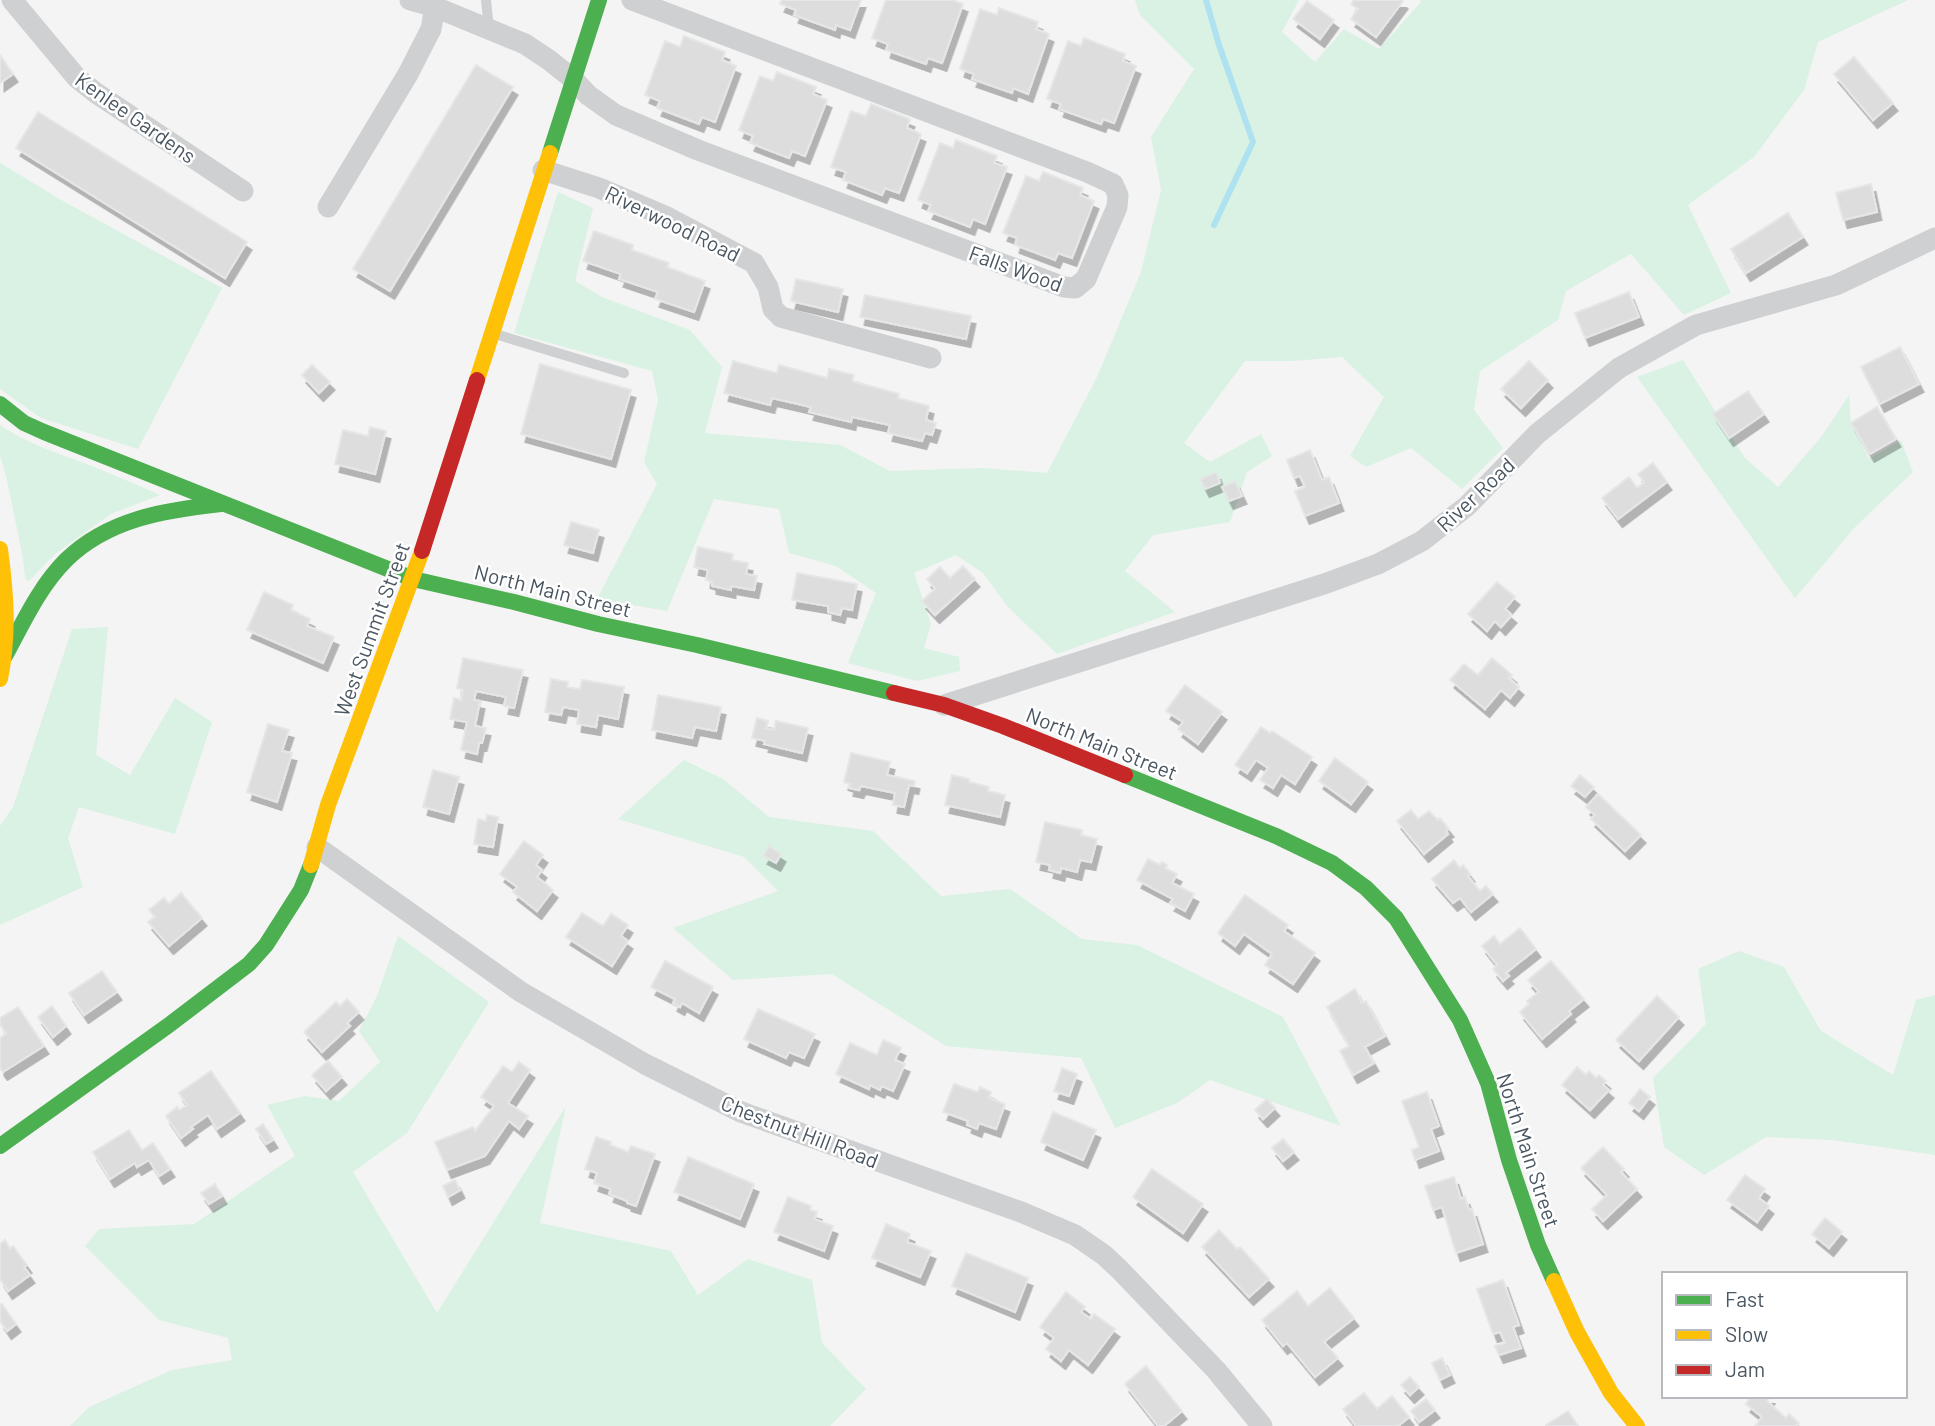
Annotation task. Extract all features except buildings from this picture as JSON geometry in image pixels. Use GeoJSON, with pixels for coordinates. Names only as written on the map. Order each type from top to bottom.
{"type":"FeatureCollection","features":[{"type":"Feature","properties":{"kind":"street","name":"Kenlee Gardens"},"geometry":{"type":"LineString","coordinates":[[12,0],[77,78],[243,191]]}},
{"type":"Feature","properties":{"kind":"street"},"geometry":{"type":"LineString","coordinates":[[410,0],[435,7],[525,44],[573,79]]}},
{"type":"Feature","properties":{"kind":"street","name":"West Summit Street"},"geometry":{"type":"LineString","coordinates":[[0,1146],[249,964],[266,945],[301,890],[317,847],[328,805],[413,579],[599,0]]}},
{"type":"Feature","properties":{"kind":"street","name":"Falls Wood"},"geometry":{"type":"LineString","coordinates":[[573,79],[588,95],[616,115],[698,150],[1064,288],[1075,288],[1086,279],[1117,207],[1118,195],[1113,184],[632,0]]}},
{"type":"Feature","properties":{"kind":"street"},"geometry":{"type":"LineString","coordinates":[[328,207],[408,74],[431,29],[435,7]]}},
{"type":"Feature","properties":{"kind":"street","name":"Riverwood Road"},"geometry":{"type":"LineString","coordinates":[[543,170],[599,188],[667,217],[754,263],[768,287],[773,309],[781,317],[932,358]]}},
{"type":"Feature","properties":{"kind":"street","name":"River Road"},"geometry":{"type":"LineString","coordinates":[[944,705],[1327,583],[1378,564],[1422,541],[1467,506],[1537,434],[1619,368],[1696,325],[1836,285],[1935,238]]}},
{"type":"Feature","properties":{"kind":"street","name":"North Main Street"},"geometry":{"type":"LineString","coordinates":[[0,404],[24,423],[44,432],[413,579],[944,705],[1067,751],[1276,836],[1332,863],[1366,888],[1396,918],[1460,1020],[1488,1083],[1509,1160],[1538,1245],[1577,1332],[1611,1393],[1637,1426]]}},
{"type":"Feature","properties":{"kind":"street","name":"North Main Street"},"geometry":{"type":"LineString","coordinates":[[3,660],[44,588],[66,561],[93,539],[129,520],[151,514],[224,504]]}},
{"type":"Feature","properties":{"kind":"street"},"geometry":{"type":"LineString","coordinates":[[0,549],[6,629],[0,679]]}},
{"type":"Feature","properties":{"kind":"street","name":"Chestnut Hill Road"},"geometry":{"type":"LineString","coordinates":[[317,847],[521,992],[645,1064],[741,1112],[1021,1212],[1075,1235],[1119,1269],[1216,1370],[1262,1426]]}},
{"type":"Feature","properties":{"kind":"lane"},"geometry":{"type":"LineString","coordinates":[[486,0],[489,29]]}},
{"type":"Feature","properties":{"kind":"lane"},"geometry":{"type":"LineString","coordinates":[[492,333],[624,373]]}},
{"type":"Feature","properties":{"kind":"green space"},"geometry":{"type":"Polygon","coordinates":[[[1135,0],[1299,0],[1282,32],[1315,62],[1344,29],[1379,49],[1420,0],[1908,0],[1818,42],[1804,90],[1754,157],[1688,205],[1731,293],[1684,315],[1631,254],[1566,291],[1558,320],[1480,371],[1474,410],[1503,448],[1462,489],[1411,448],[1366,467],[1350,456],[1384,397],[1342,357],[1245,361],[1184,443],[1210,462],[1261,434],[1272,456],[1247,472],[1230,522],[1153,535],[1125,571],[1175,612],[1057,654],[1008,607],[983,573],[956,555],[914,573],[931,624],[924,648],[959,657],[960,671],[917,681],[848,663],[876,593],[836,566],[789,553],[779,509],[714,499],[667,611],[597,599],[657,484],[644,462],[658,400],[652,371],[514,333],[558,192],[593,208],[575,281],[602,297],[690,330],[722,367],[705,433],[840,445],[890,471],[983,468],[1047,473],[1097,377],[1141,272],[1161,190],[1151,137],[1194,69],[1140,15],[1135,0]]]}},
{"type":"Feature","properties":{"kind":"green space"},"geometry":{"type":"Polygon","coordinates":[[[0,163],[63,201],[222,288],[138,449],[41,418],[0,389],[0,163]]]}},
{"type":"Feature","properties":{"kind":"green space"},"geometry":{"type":"Polygon","coordinates":[[[1683,360],[1745,458],[1778,487],[1822,436],[1849,395],[1851,423],[1869,459],[1901,440],[1913,472],[1856,526],[1795,598],[1637,377],[1683,360]]]}},
{"type":"Feature","properties":{"kind":"green space"},"geometry":{"type":"Polygon","coordinates":[[[0,425],[30,442],[160,495],[111,514],[55,554],[28,581],[25,578],[0,456],[0,425]]]}},
{"type":"Feature","properties":{"kind":"green space"},"geometry":{"type":"Polygon","coordinates":[[[108,627],[96,755],[130,775],[175,698],[212,722],[175,834],[79,807],[68,838],[83,887],[0,925],[0,826],[13,807],[72,629],[108,627]]]}},
{"type":"Feature","properties":{"kind":"green space"},"geometry":{"type":"Polygon","coordinates":[[[684,760],[723,779],[769,817],[873,831],[941,896],[1010,889],[1082,939],[1137,945],[1283,1017],[1341,1126],[1210,1080],[1177,1103],[1115,1128],[1081,1058],[946,1046],[832,974],[733,980],[673,928],[778,891],[744,857],[618,819],[684,760]]]}},
{"type":"Feature","properties":{"kind":"green space"},"geometry":{"type":"Polygon","coordinates":[[[398,936],[489,1002],[407,1133],[353,1172],[437,1313],[566,1106],[540,1223],[671,1251],[698,1295],[748,1259],[812,1280],[822,1343],[866,1389],[830,1426],[70,1426],[89,1407],[172,1370],[232,1360],[228,1338],[159,1320],[85,1246],[99,1229],[194,1224],[295,1156],[267,1105],[305,1096],[339,1101],[380,1062],[359,1031],[377,996],[398,936]]]}},
{"type":"Feature","properties":{"kind":"green space"},"geometry":{"type":"Polygon","coordinates":[[[1739,951],[1784,967],[1821,1031],[1893,1075],[1916,1000],[1935,995],[1935,1155],[1833,1140],[1766,1137],[1704,1175],[1664,1147],[1653,1078],[1706,1024],[1698,969],[1739,951]]]}},
{"type":"Feature","properties":{"kind":"waterway"},"geometry":{"type":"LineString","coordinates":[[1206,0],[1253,142],[1214,225]]}},
{"type":"Feature","properties":{"kind":"traffic: fast"},"geometry":{"type":"LineString","coordinates":[[550,153],[599,0]]}},
{"type":"Feature","properties":{"kind":"traffic: fast"},"geometry":{"type":"LineString","coordinates":[[0,404],[24,423],[44,432],[413,579],[894,693]]}},
{"type":"Feature","properties":{"kind":"traffic: fast"},"geometry":{"type":"LineString","coordinates":[[5,656],[48,582],[82,546],[138,519],[221,504]]}},
{"type":"Feature","properties":{"kind":"traffic: fast"},"geometry":{"type":"LineString","coordinates":[[1125,775],[1276,836],[1332,863],[1366,888],[1396,918],[1460,1020],[1488,1083],[1509,1160],[1538,1245],[1554,1281]]}},
{"type":"Feature","properties":{"kind":"traffic: fast"},"geometry":{"type":"LineString","coordinates":[[0,1146],[249,964],[266,945],[301,890],[311,865]]}},
{"type":"Feature","properties":{"kind":"traffic: slow"},"geometry":{"type":"LineString","coordinates":[[477,380],[550,153]]}},
{"type":"Feature","properties":{"kind":"traffic: slow"},"geometry":{"type":"LineString","coordinates":[[0,549],[6,614],[0,679]]}},
{"type":"Feature","properties":{"kind":"traffic: slow"},"geometry":{"type":"LineString","coordinates":[[311,865],[328,805],[422,551]]}},
{"type":"Feature","properties":{"kind":"traffic: slow"},"geometry":{"type":"LineString","coordinates":[[1554,1281],[1577,1332],[1611,1393],[1637,1426]]}},
{"type":"Feature","properties":{"kind":"traffic: jam"},"geometry":{"type":"LineString","coordinates":[[422,551],[477,380]]}},
{"type":"Feature","properties":{"kind":"traffic: jam"},"geometry":{"type":"LineString","coordinates":[[894,693],[944,705],[1125,775]]}}]}
